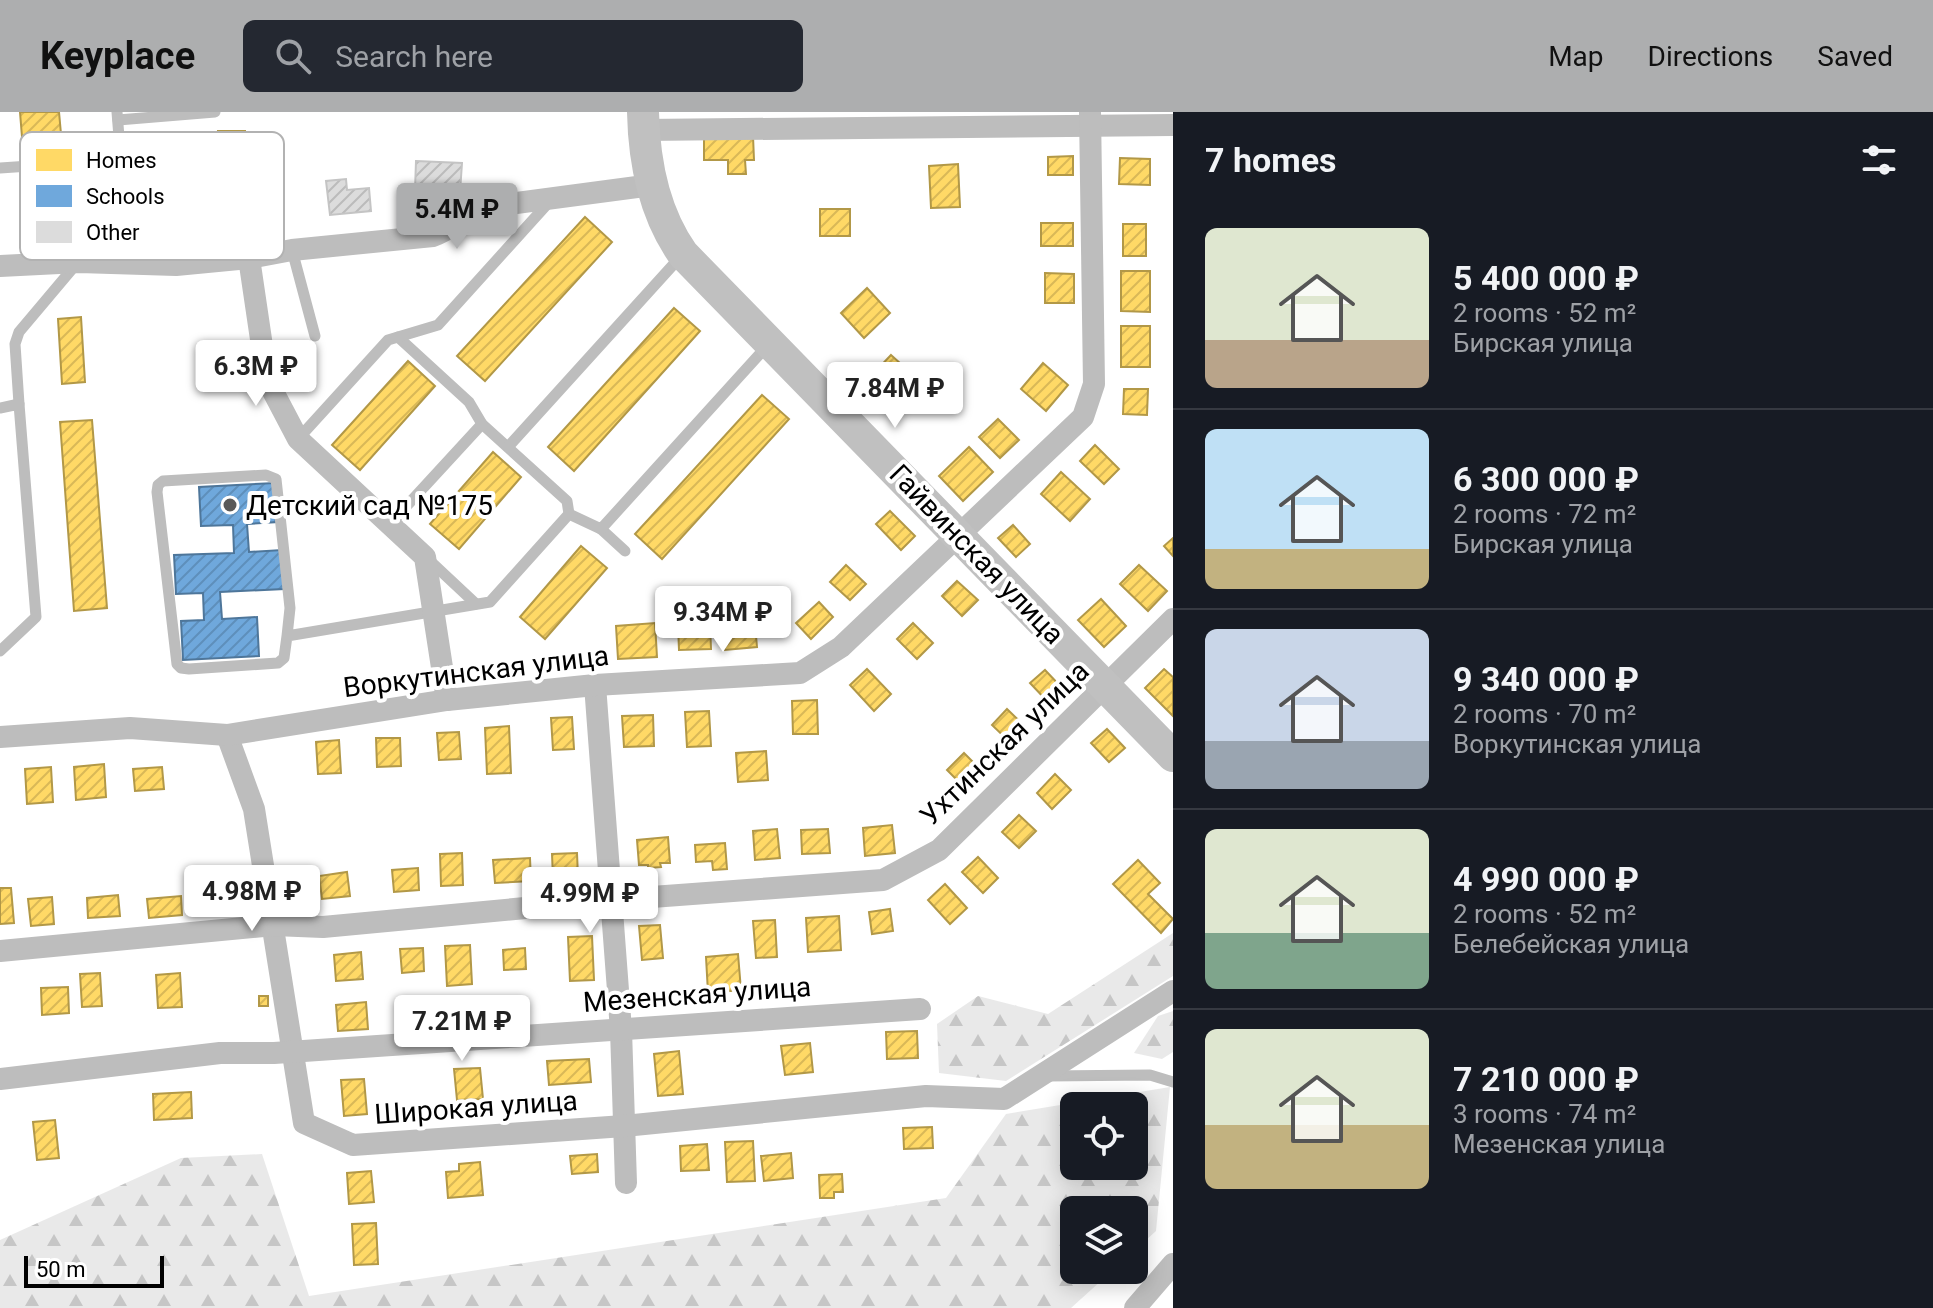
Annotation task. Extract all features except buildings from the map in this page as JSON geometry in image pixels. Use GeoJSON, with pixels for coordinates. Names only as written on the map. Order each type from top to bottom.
{"type":"FeatureCollection","features":[{"type":"Feature","properties":{"kind":"main road","name":"Гайвинская улица"},"geometry":{"type":"LineString","coordinates":[[643,121],[652,185],[671,236],[683,254],[1173,756]]}},
{"type":"Feature","properties":{"kind":"street"},"geometry":{"type":"LineString","coordinates":[[643,121],[1090,119],[1173,125]]}},
{"type":"Feature","properties":{"kind":"street","name":"Воркутинская улица"},"geometry":{"type":"LineString","coordinates":[[0,737],[130,728],[227,735],[447,700],[595,685],[800,673],[841,647],[1083,417],[1094,384],[1090,119]]}},
{"type":"Feature","properties":{"kind":"street"},"geometry":{"type":"LineString","coordinates":[[284,251],[433,236],[487,207],[652,185]]}},
{"type":"Feature","properties":{"kind":"street"},"geometry":{"type":"LineString","coordinates":[[0,266],[79,262],[176,265],[228,260]]}},
{"type":"Feature","properties":{"kind":"street"},"geometry":{"type":"LineString","coordinates":[[249,260],[267,380],[298,439],[425,557],[447,700]]}},
{"type":"Feature","properties":{"kind":"street","name":"Ухтинская улица"},"geometry":{"type":"LineString","coordinates":[[0,951],[274,925],[323,927],[611,900],[883,880],[939,850],[1173,619]]}},
{"type":"Feature","properties":{"kind":"street"},"geometry":{"type":"LineString","coordinates":[[595,685],[621,1030],[626,1183]]}},
{"type":"Feature","properties":{"kind":"street","name":"Широкая улица"},"geometry":{"type":"LineString","coordinates":[[227,735],[254,809],[304,1123],[353,1145],[624,1126],[926,1096],[1004,1099],[1039,1076]]}},
{"type":"Feature","properties":{"kind":"street"},"geometry":{"type":"LineString","coordinates":[[1039,1076],[1173,991]]}},
{"type":"Feature","properties":{"kind":"street","name":"Мезенская улица"},"geometry":{"type":"LineString","coordinates":[[0,1079],[220,1053],[291,1051],[920,1009]]}},
{"type":"Feature","properties":{"kind":"street"},"geometry":{"type":"LineString","coordinates":[[1135,1308],[1173,1264]]}},
{"type":"Feature","properties":{"kind":"lane"},"geometry":{"type":"LineString","coordinates":[[118,116],[215,112]]}},
{"type":"Feature","properties":{"kind":"lane"},"geometry":{"type":"LineString","coordinates":[[0,168],[20,166]]}},
{"type":"Feature","properties":{"kind":"lane"},"geometry":{"type":"LineString","coordinates":[[298,439],[388,340],[438,325],[553,198]]}},
{"type":"Feature","properties":{"kind":"lane"},"geometry":{"type":"LineString","coordinates":[[292,250],[315,336]]}},
{"type":"Feature","properties":{"kind":"lane"},"geometry":{"type":"LineString","coordinates":[[508,447],[683,254]]}},
{"type":"Feature","properties":{"kind":"lane"},"geometry":{"type":"LineString","coordinates":[[0,651],[36,617],[15,344],[19,332],[79,262]]}},
{"type":"Feature","properties":{"kind":"lane"},"geometry":{"type":"LineString","coordinates":[[398,337],[469,402],[482,424],[567,501],[569,514]]}},
{"type":"Feature","properties":{"kind":"lane"},"geometry":{"type":"LineString","coordinates":[[601,529],[770,343]]}},
{"type":"Feature","properties":{"kind":"lane"},"geometry":{"type":"LineString","coordinates":[[0,408],[19,404]]}},
{"type":"Feature","properties":{"kind":"lane"},"geometry":{"type":"LineString","coordinates":[[390,524],[482,424]]}},
{"type":"Feature","properties":{"kind":"lane"},"geometry":{"type":"LineString","coordinates":[[266,475],[276,479],[290,608],[287,636],[284,658],[278,663],[189,669],[177,664],[158,485],[163,481],[266,475]]}},
{"type":"Feature","properties":{"kind":"lane"},"geometry":{"type":"LineString","coordinates":[[569,514],[601,529],[625,551]]}},
{"type":"Feature","properties":{"kind":"lane"},"geometry":{"type":"LineString","coordinates":[[287,636],[490,602],[569,514]]}},
{"type":"Feature","properties":{"kind":"lane"},"geometry":{"type":"LineString","coordinates":[[425,557],[476,604]]}},
{"type":"Feature","properties":{"kind":"lane"},"geometry":{"type":"LineString","coordinates":[[1039,1076],[1150,1075],[1173,1082]]}},
{"type":"Feature","properties":{"kind":"green space"},"geometry":{"type":"Polygon","coordinates":[[[1173,933],[1173,976],[1006,1081],[939,1073],[937,1024],[978,996],[1048,1014],[1173,933]]]}},
{"type":"Feature","properties":{"kind":"green space"},"geometry":{"type":"Polygon","coordinates":[[[1173,1011],[1173,1052],[1162,1059],[1134,1053],[1158,1016],[1173,1011]]]}},
{"type":"Feature","properties":{"kind":"green space"},"geometry":{"type":"Polygon","coordinates":[[[1170,1087],[1156,1231],[1148,1238],[1148,1196],[1060,1196],[1060,1284],[1098,1284],[1071,1308],[0,1308],[0,1240],[181,1158],[262,1154],[309,1296],[946,1198],[1006,1114],[1060,1105],[1060,1180],[1148,1180],[1148,1092],[1140,1092],[1170,1087]]]}},
{"type":"Feature","properties":{"kind":"place","name":"Детский сад №175"},"geometry":{"type":"Point","coordinates":[230,505]}}]}
